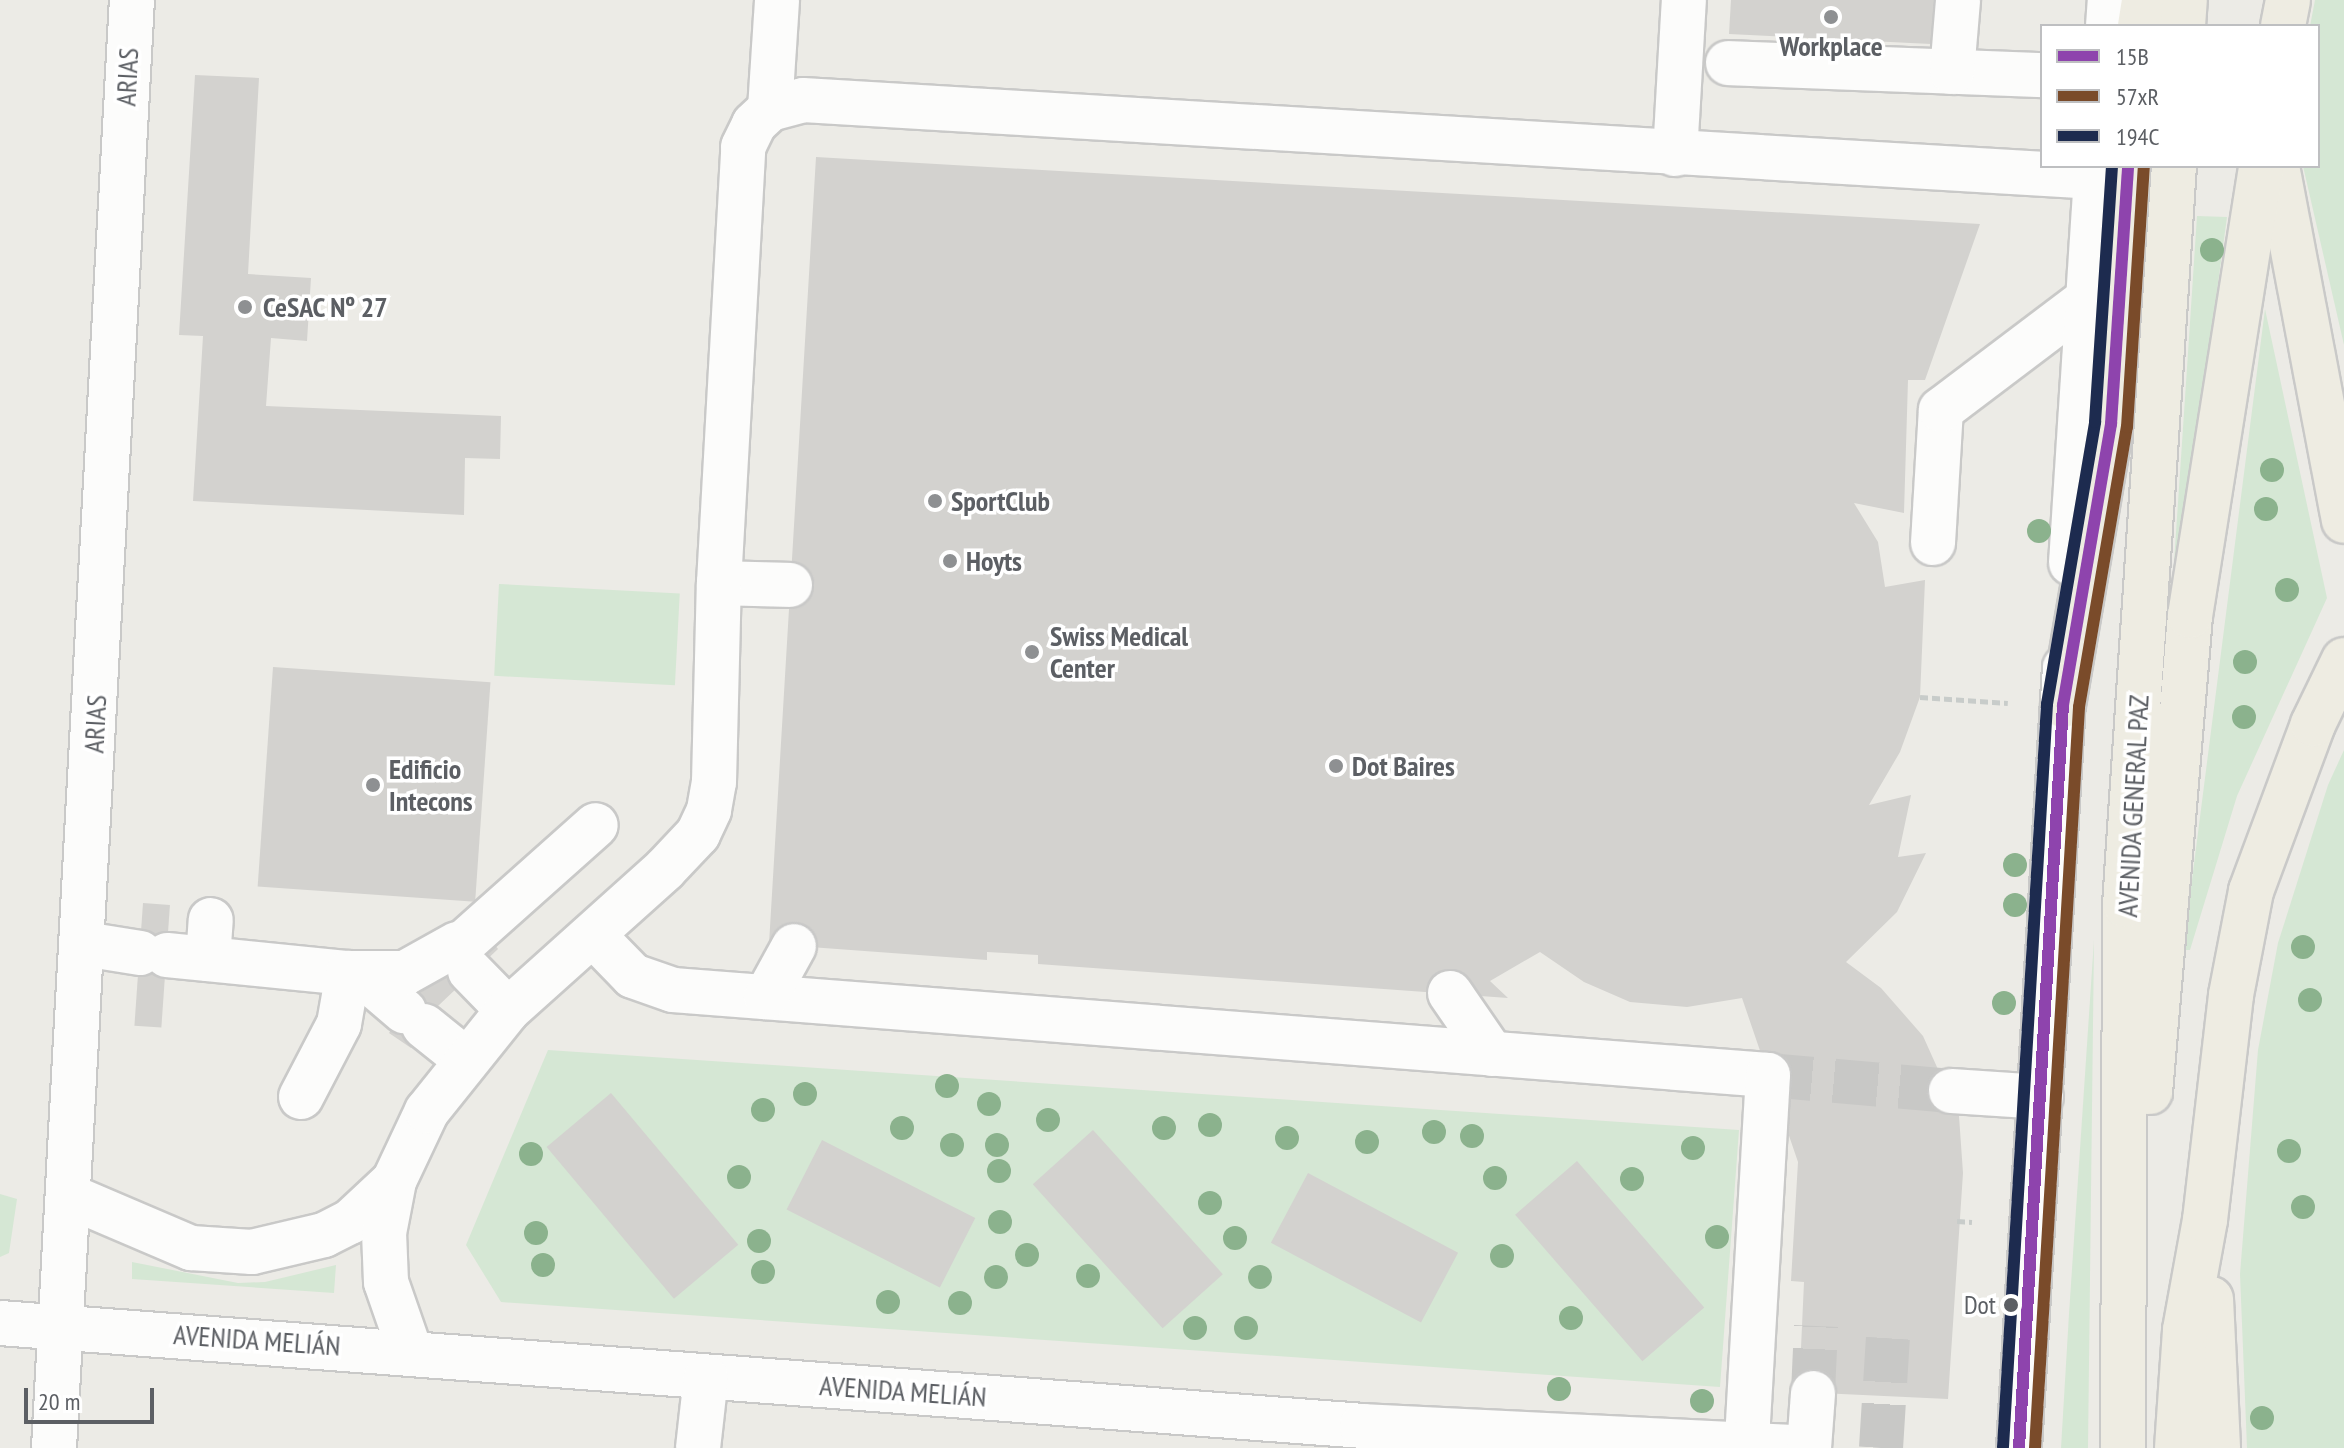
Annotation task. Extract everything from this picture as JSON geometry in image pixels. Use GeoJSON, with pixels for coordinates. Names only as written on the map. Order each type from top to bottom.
{"type":"FeatureCollection","features":[{"type":"Feature","properties":{"kind":"highway"},"geometry":{"type":"LineString","coordinates":[[2140,24],[2144,0]]}},
{"type":"Feature","properties":{"kind":"highway"},"geometry":{"type":"LineString","coordinates":[[2183,24],[2185,0]]}},
{"type":"Feature","properties":{"kind":"highway"},"geometry":{"type":"LineString","coordinates":[[2255,0],[2258,24]]}},
{"type":"Feature","properties":{"kind":"highway"},"geometry":{"type":"LineString","coordinates":[[2283,24],[2288,0]]}},
{"type":"Feature","properties":{"kind":"highway","name":"AVENIDA GENERAL PAZ"},"geometry":{"type":"LineString","coordinates":[[2123,1448],[2125,905],[2174,168]]}},
{"type":"Feature","properties":{"kind":"highway"},"geometry":{"type":"LineString","coordinates":[[2124,1364],[2190,616],[2261,168]]}},
{"type":"Feature","properties":{"kind":"highway"},"geometry":{"type":"LineString","coordinates":[[2277,168],[2344,521]]}},
{"type":"Feature","properties":{"kind":"highway"},"geometry":{"type":"LineString","coordinates":[[2063,705],[2111,424],[2107,170]]}},
{"type":"Feature","properties":{"kind":"highway"},"geometry":{"type":"LineString","coordinates":[[2177,1448],[2185,1330],[2205,1220],[2218,1083],[2251,891],[2313,724],[2344,660]]}},
{"type":"Feature","properties":{"kind":"highway"},"geometry":{"type":"LineString","coordinates":[[2205,1220],[2218,1448]]}},
{"type":"Feature","properties":{"kind":"street","name":"ARIAS"},"geometry":{"type":"LineString","coordinates":[[54,1448],[84,944],[132,0]]}},
{"type":"Feature","properties":{"kind":"street"},"geometry":{"type":"LineString","coordinates":[[770,109],[777,0]]}},
{"type":"Feature","properties":{"kind":"street"},"geometry":{"type":"LineString","coordinates":[[1675,154],[1684,0]]}},
{"type":"Feature","properties":{"kind":"street"},"geometry":{"type":"LineString","coordinates":[[1952,72],[1958,0]]}},
{"type":"Feature","properties":{"kind":"street"},"geometry":{"type":"LineString","coordinates":[[2108,24],[2110,0]]}},
{"type":"Feature","properties":{"kind":"street"},"geometry":{"type":"LineString","coordinates":[[1728,63],[2040,75]]}},
{"type":"Feature","properties":{"kind":"street"},"geometry":{"type":"LineString","coordinates":[[410,1351],[386,1282],[384,1233],[394,1181],[427,1111],[465,1059],[508,1010],[680,853],[709,810],[714,782],[719,583],[743,147],[754,124],[770,109],[803,100],[1675,154],[2040,168]]}},
{"type":"Feature","properties":{"kind":"street"},"geometry":{"type":"LineString","coordinates":[[2019,1448],[2088,299],[2107,170],[2053,168]]}},
{"type":"Feature","properties":{"kind":"street"},"geometry":{"type":"LineString","coordinates":[[1933,543],[1941,410],[2088,299]]}},
{"type":"Feature","properties":{"kind":"street"},"geometry":{"type":"LineString","coordinates":[[719,583],[790,585]]}},
{"type":"Feature","properties":{"kind":"street"},"geometry":{"type":"LineString","coordinates":[[84,944],[182,947],[348,973],[405,973],[462,954],[596,825]]}},
{"type":"Feature","properties":{"kind":"street"},"geometry":{"type":"LineString","coordinates":[[593,935],[633,976],[673,990],[1768,1075],[1747,1444]]}},
{"type":"Feature","properties":{"kind":"street"},"geometry":{"type":"LineString","coordinates":[[766,997],[794,946]]}},
{"type":"Feature","properties":{"kind":"street"},"geometry":{"type":"LineString","coordinates":[[462,954],[508,1010]]}},
{"type":"Feature","properties":{"kind":"street"},"geometry":{"type":"LineString","coordinates":[[348,973],[370,982],[465,1059]]}},
{"type":"Feature","properties":{"kind":"street"},"geometry":{"type":"LineString","coordinates":[[301,1097],[339,1024],[348,973]]}},
{"type":"Feature","properties":{"kind":"street"},"geometry":{"type":"LineString","coordinates":[[1450,993],[1492,1054]]}},
{"type":"Feature","properties":{"kind":"street"},"geometry":{"type":"LineString","coordinates":[[1951,1091],[2041,1097]]}},
{"type":"Feature","properties":{"kind":"street"},"geometry":{"type":"LineString","coordinates":[[69,1196],[191,1248],[252,1252],[324,1235],[350,1222],[394,1181]]}},
{"type":"Feature","properties":{"kind":"street","name":"AVENIDA MELIÁN"},"geometry":{"type":"LineString","coordinates":[[0,1323],[410,1351],[1361,1437],[1747,1444],[1808,1448]]}},
{"type":"Feature","properties":{"kind":"street"},"geometry":{"type":"LineString","coordinates":[[698,1448],[706,1377]]}},
{"type":"Feature","properties":{"kind":"street"},"geometry":{"type":"LineString","coordinates":[[1808,1448],[1813,1393]]}},
{"type":"Feature","properties":{"kind":"path"},"geometry":{"type":"LineString","coordinates":[[1920,697],[2008,703]]}},
{"type":"Feature","properties":{"kind":"path"},"geometry":{"type":"LineString","coordinates":[[1957,1221],[1972,1222]]}},
{"type":"Feature","properties":{"kind":"green space"},"geometry":{"type":"Polygon","coordinates":[[[2315,0],[2344,0],[2344,345],[2303,168],[2320,168],[2320,24],[2310,24],[2315,0]]]}},
{"type":"Feature","properties":{"kind":"green space"},"geometry":{"type":"Polygon","coordinates":[[[2197,216],[2227,217],[2168,652],[2187,368],[2197,216]]]}},
{"type":"Feature","properties":{"kind":"green space"},"geometry":{"type":"Polygon","coordinates":[[[2265,309],[2327,598],[2237,796],[2190,950],[2183,950],[2265,309]]]}},
{"type":"Feature","properties":{"kind":"green space"},"geometry":{"type":"Polygon","coordinates":[[[499,584],[680,593],[675,685],[494,676],[499,584]]]}},
{"type":"Feature","properties":{"kind":"green space"},"geometry":{"type":"Polygon","coordinates":[[[2344,750],[2344,1448],[2247,1448],[2240,1274],[2258,1050],[2278,943],[2328,785],[2344,750]]]}},
{"type":"Feature","properties":{"kind":"green space"},"geometry":{"type":"Polygon","coordinates":[[[2094,940],[2088,1448],[2061,1448],[2069,1314],[2094,940]]]}},
{"type":"Feature","properties":{"kind":"green space"},"geometry":{"type":"Polygon","coordinates":[[[548,1050],[1739,1130],[1720,1387],[501,1302],[466,1245],[548,1050]]]}},
{"type":"Feature","properties":{"kind":"green space"},"geometry":{"type":"Polygon","coordinates":[[[0,1194],[17,1199],[9,1253],[0,1257],[0,1194]]]}},
{"type":"Feature","properties":{"kind":"green space"},"geometry":{"type":"Polygon","coordinates":[[[132,1262],[238,1283],[265,1282],[336,1265],[334,1293],[132,1279],[132,1262]]]}},
{"type":"Feature","properties":{"kind":"building","name":"Workplace"},"geometry":{"type":"Polygon","coordinates":[[[1731,0],[1934,0],[1931,44],[1729,34],[1731,0]]]}},
{"type":"Feature","properties":{"kind":"building","name":"CeSAC Nº 27"},"geometry":{"type":"Polygon","coordinates":[[[195,75],[259,78],[248,274],[311,278],[307,341],[271,338],[266,406],[501,416],[500,459],[465,458],[464,515],[193,501],[203,336],[179,335],[195,75]]]}},
{"type":"Feature","properties":{"kind":"building","name":"Dot Baires"},"geometry":{"type":"Polygon","coordinates":[[[816,157],[1980,224],[1925,380],[1908,380],[1904,513],[1854,503],[1878,542],[1885,587],[1925,580],[1920,697],[1900,752],[1869,805],[1911,795],[1898,857],[1926,853],[1897,912],[1846,962],[1881,988],[1923,1036],[1959,1116],[1963,1173],[1948,1399],[1799,1392],[1804,1282],[1791,1281],[1798,1162],[1742,998],[1687,1007],[1630,1002],[1584,982],[1540,952],[1490,981],[1508,998],[1038,964],[1038,955],[987,952],[987,960],[769,944],[816,157]]]}},
{"type":"Feature","properties":{"kind":"building","name":"Edificio Intecons"},"geometry":{"type":"Polygon","coordinates":[[[273,667],[490,682],[475,902],[258,886],[273,667]]]}},
{"type":"Feature","properties":{"kind":"building"},"geometry":{"type":"Polygon","coordinates":[[[143,903],[170,905],[161,1028],[134,1026],[143,903]]]}},
{"type":"Feature","properties":{"kind":"building"},"geometry":{"type":"Polygon","coordinates":[[[482,928],[498,949],[438,1006],[411,1048],[389,1033],[418,991],[482,928]]]}},
{"type":"Feature","properties":{"kind":"building"},"geometry":{"type":"Polygon","coordinates":[[[611,1093],[738,1245],[674,1299],[547,1147],[611,1093]]]}},
{"type":"Feature","properties":{"kind":"building"},"geometry":{"type":"Polygon","coordinates":[[[1093,1130],[1223,1274],[1163,1328],[1033,1184],[1093,1130]]]}},
{"type":"Feature","properties":{"kind":"building"},"geometry":{"type":"Polygon","coordinates":[[[822,1140],[975,1218],[940,1288],[787,1209],[822,1140]]]}},
{"type":"Feature","properties":{"kind":"building"},"geometry":{"type":"Polygon","coordinates":[[[1577,1161],[1704,1307],[1642,1361],[1515,1215],[1577,1161]]]}},
{"type":"Feature","properties":{"kind":"building"},"geometry":{"type":"Polygon","coordinates":[[[1308,1173],[1458,1253],[1421,1323],[1271,1243],[1308,1173]]]}},
{"type":"Feature","properties":{"kind":"tunnel"},"geometry":{"type":"LineString","coordinates":[[1768,1075],[1951,1091]]}},
{"type":"Feature","properties":{"kind":"tunnel"},"geometry":{"type":"LineString","coordinates":[[1813,1393],[1816,1326]]}},
{"type":"Feature","properties":{"kind":"tunnel"},"geometry":{"type":"LineString","coordinates":[[1881,1448],[1888,1338]]}},
{"type":"Feature","properties":{"kind":"transit line","name":"194C"},"geometry":{"type":"LineString","coordinates":[[2003,1447],[2047,704],[2095,422],[2112,168]]}},
{"type":"Feature","properties":{"kind":"transit line","name":"15B"},"geometry":{"type":"LineString","coordinates":[[2019,1448],[2063,705],[2111,424],[2128,168]]}},
{"type":"Feature","properties":{"kind":"transit line","name":"57xR"},"geometry":{"type":"LineString","coordinates":[[2035,1448],[2079,707],[2127,427],[2144,168]]}},
{"type":"Feature","properties":{"kind":"place","name":"Workplace"},"geometry":{"type":"Point","coordinates":[1831,17]}},
{"type":"Feature","properties":{"kind":"place","name":"CeSAC Nº 27"},"geometry":{"type":"Point","coordinates":[245,307]}},
{"type":"Feature","properties":{"kind":"place","name":"SportClub"},"geometry":{"type":"Point","coordinates":[935,501]}},
{"type":"Feature","properties":{"kind":"place","name":"Hoyts"},"geometry":{"type":"Point","coordinates":[950,561]}},
{"type":"Feature","properties":{"kind":"place","name":"Swiss Medical Center"},"geometry":{"type":"Point","coordinates":[1032,652]}},
{"type":"Feature","properties":{"kind":"place","name":"Dot Baires"},"geometry":{"type":"Point","coordinates":[1336,766]}},
{"type":"Feature","properties":{"kind":"place","name":"Edificio Intecons"},"geometry":{"type":"Point","coordinates":[373,785]}},
{"type":"Feature","properties":{"kind":"place","name":"Dot"},"geometry":{"type":"Point","coordinates":[2011,1305]}}]}
